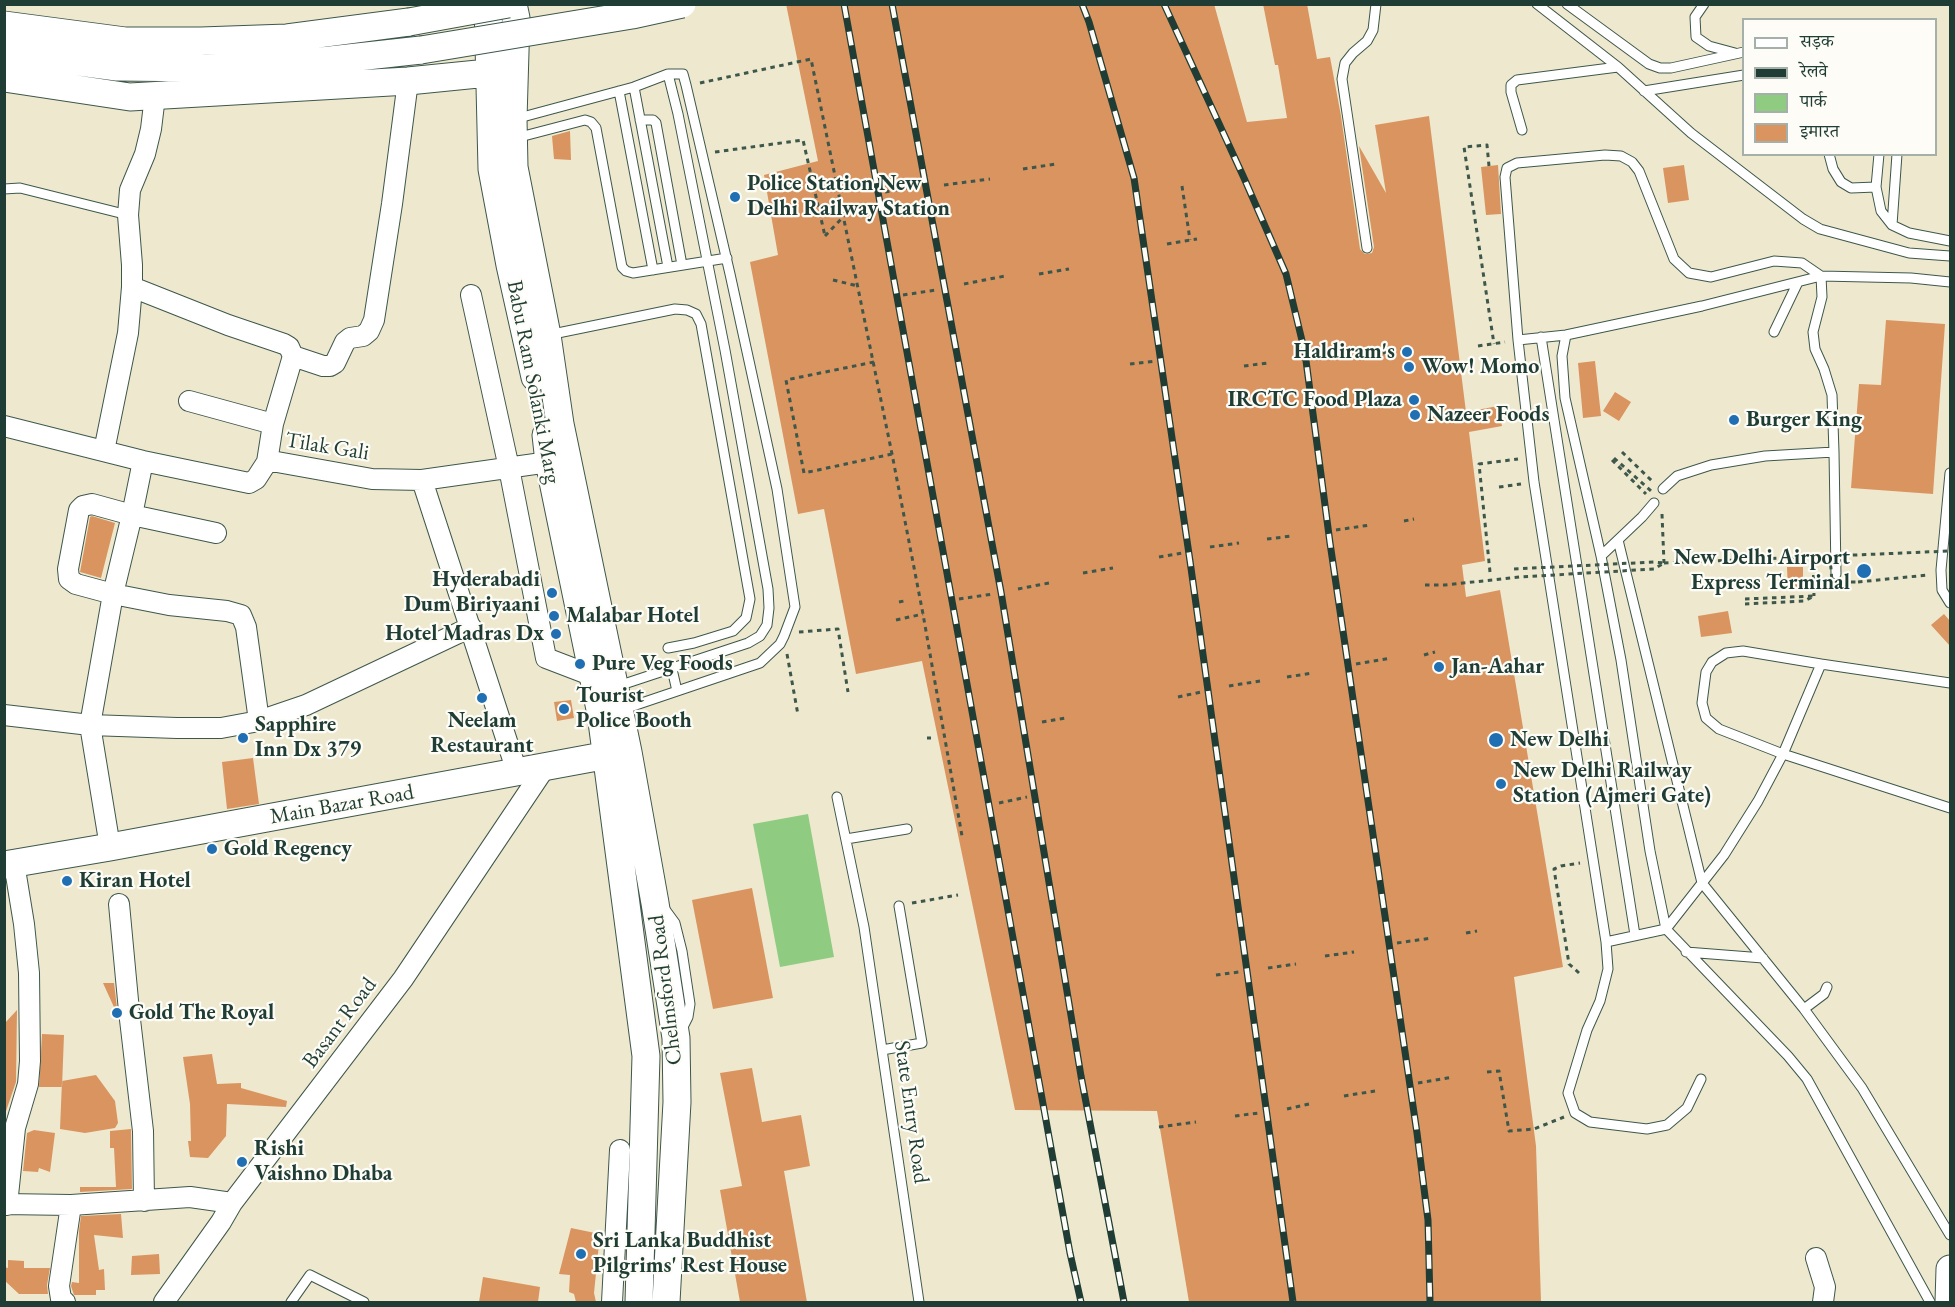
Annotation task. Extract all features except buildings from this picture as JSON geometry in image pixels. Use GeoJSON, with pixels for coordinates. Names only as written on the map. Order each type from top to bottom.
{"type":"FeatureCollection","features":[{"type":"Feature","properties":{"kind":"main road","name":"Babu Ram Solanki Marg"},"geometry":{"type":"LineString","coordinates":[[488,4],[503,72],[506,128],[547,335],[560,424],[618,754]]}},
{"type":"Feature","properties":{"kind":"main road"},"geometry":{"type":"LineString","coordinates":[[4,25],[124,41],[287,38],[409,22],[508,4]]}},
{"type":"Feature","properties":{"kind":"main road","name":"Babu Ram Solanki Marg"},"geometry":{"type":"LineString","coordinates":[[503,72],[516,18],[513,4]]}},
{"type":"Feature","properties":{"kind":"main road"},"geometry":{"type":"LineString","coordinates":[[4,52],[117,67],[206,68],[294,64],[421,50],[632,15],[682,4]]}},
{"type":"Feature","properties":{"kind":"main road"},"geometry":{"type":"LineString","coordinates":[[4,78],[130,97],[408,81],[503,72]]}},
{"type":"Feature","properties":{"kind":"main road","name":"Babu Ram Solanki Marg"},"geometry":{"type":"LineString","coordinates":[[506,128],[492,169],[510,265],[528,339],[547,439],[549,462],[607,697]]}},
{"type":"Feature","properties":{"kind":"main road","name":"Main Bazar Road"},"geometry":{"type":"LineString","coordinates":[[10,864],[110,848],[618,754]]}},
{"type":"Feature","properties":{"kind":"main road","name":"Chelmsford Road"},"geometry":{"type":"LineString","coordinates":[[618,754],[661,1047],[677,1101],[666,1302]]}},
{"type":"Feature","properties":{"kind":"main road","name":"Chelmsford Road"},"geometry":{"type":"LineString","coordinates":[[639,1302],[661,1047]]}},
{"type":"Feature","properties":{"kind":"main road"},"geometry":{"type":"LineString","coordinates":[[1949,1302],[1950,1269]]}},
{"type":"Feature","properties":{"kind":"street"},"geometry":{"type":"LineString","coordinates":[[293,356],[323,366],[330,366],[335,363],[345,342],[350,338],[363,336],[369,331],[374,320],[408,81]]}},
{"type":"Feature","properties":{"kind":"street"},"geometry":{"type":"LineString","coordinates":[[104,451],[128,333],[132,287],[128,215],[130,190],[145,154],[155,96]]}},
{"type":"Feature","properties":{"kind":"street"},"geometry":{"type":"LineString","coordinates":[[132,287],[289,347],[293,356],[273,424],[267,462]]}},
{"type":"Feature","properties":{"kind":"street"},"geometry":{"type":"LineString","coordinates":[[471,295],[509,468],[546,658],[607,697]]}},
{"type":"Feature","properties":{"kind":"street"},"geometry":{"type":"LineString","coordinates":[[189,401],[273,424]]}},
{"type":"Feature","properties":{"kind":"street","name":"Tilak Gali"},"geometry":{"type":"LineString","coordinates":[[4,426],[143,461],[249,483],[256,479],[267,462],[372,479],[422,480],[549,462]]}},
{"type":"Feature","properties":{"kind":"street"},"geometry":{"type":"LineString","coordinates":[[110,848],[90,725],[113,594],[143,461]]}},
{"type":"Feature","properties":{"kind":"street"},"geometry":{"type":"LineString","coordinates":[[422,480],[517,772]]}},
{"type":"Feature","properties":{"kind":"street"},"geometry":{"type":"LineString","coordinates":[[216,532],[132,515],[92,504],[83,506],[80,510],[68,569],[69,579],[76,585],[113,594],[241,615],[246,627],[259,722]]}},
{"type":"Feature","properties":{"kind":"street"},"geometry":{"type":"LineString","coordinates":[[4,715],[90,725],[221,728],[259,722],[306,705],[471,627]]}},
{"type":"Feature","properties":{"kind":"street","name":"Basant Road"},"geometry":{"type":"LineString","coordinates":[[164,1302],[232,1203],[404,979],[546,766]]}},
{"type":"Feature","properties":{"kind":"street"},"geometry":{"type":"LineString","coordinates":[[10,864],[24,924],[28,973],[30,1061],[28,1084],[12,1109],[15,1128],[6,1204],[71,1205],[190,1197],[232,1203]]}},
{"type":"Feature","properties":{"kind":"street"},"geometry":{"type":"LineString","coordinates":[[119,904],[129,1011],[141,1101],[144,1201]]}},
{"type":"Feature","properties":{"kind":"street"},"geometry":{"type":"LineString","coordinates":[[612,1302],[620,1150]]}},
{"type":"Feature","properties":{"kind":"street"},"geometry":{"type":"LineString","coordinates":[[65,1302],[61,1299],[59,1286],[71,1205]]}},
{"type":"Feature","properties":{"kind":"street"},"geometry":{"type":"LineString","coordinates":[[1816,1258],[1825,1287],[1823,1302]]}},
{"type":"Feature","properties":{"kind":"lane"},"geometry":{"type":"LineString","coordinates":[[1367,248],[1342,79],[1345,63],[1367,41],[1373,30],[1376,4]]}},
{"type":"Feature","properties":{"kind":"lane"},"geometry":{"type":"LineString","coordinates":[[1537,4],[1618,68],[1691,133],[1803,219],[1820,229],[1909,253],[1950,256]]}},
{"type":"Feature","properties":{"kind":"lane"},"geometry":{"type":"LineString","coordinates":[[1567,4],[1648,64],[1660,68],[1671,68],[1740,53]]}},
{"type":"Feature","properties":{"kind":"lane"},"geometry":{"type":"LineString","coordinates":[[1704,4],[1695,17],[1696,37],[1709,46],[1740,53]]}},
{"type":"Feature","properties":{"kind":"lane"},"geometry":{"type":"LineString","coordinates":[[1522,130],[1511,92],[1512,85],[1517,80],[1618,68]]}},
{"type":"Feature","properties":{"kind":"lane"},"geometry":{"type":"LineString","coordinates":[[506,128],[668,75],[683,75],[727,258],[777,489],[795,607],[780,644],[760,663],[678,691],[607,697]]}},
{"type":"Feature","properties":{"kind":"lane"},"geometry":{"type":"LineString","coordinates":[[607,697],[672,669],[748,643],[760,636],[767,625],[769,608],[768,589],[708,261],[668,75]]}},
{"type":"Feature","properties":{"kind":"lane"},"geometry":{"type":"LineString","coordinates":[[1644,91],[1742,75]]}},
{"type":"Feature","properties":{"kind":"lane"},"geometry":{"type":"LineString","coordinates":[[634,87],[668,267]]}},
{"type":"Feature","properties":{"kind":"lane"},"geometry":{"type":"LineString","coordinates":[[619,91],[653,270]]}},
{"type":"Feature","properties":{"kind":"lane"},"geometry":{"type":"LineString","coordinates":[[506,128],[585,120],[591,122],[596,128],[622,267],[626,271],[633,273],[727,258]]}},
{"type":"Feature","properties":{"kind":"lane"},"geometry":{"type":"LineString","coordinates":[[640,120],[653,120],[656,123],[682,265]]}},
{"type":"Feature","properties":{"kind":"lane"},"geometry":{"type":"LineString","coordinates":[[1701,1079],[1687,1108],[1667,1125],[1647,1129],[1590,1122],[1575,1113],[1568,1093],[1587,1030],[1600,1001],[1608,969],[1606,942],[1534,482],[1518,340],[1505,177],[1507,168],[1517,163],[1605,155],[1621,156],[1632,162],[1639,171],[1674,259],[1689,273],[1711,277],[1774,261],[1802,263],[1821,276]]}},
{"type":"Feature","properties":{"kind":"lane"},"geometry":{"type":"LineString","coordinates":[[1829,156],[1840,182],[1851,188],[1876,187]]}},
{"type":"Feature","properties":{"kind":"lane"},"geometry":{"type":"LineString","coordinates":[[1879,156],[1876,187],[1881,212],[1892,225],[1909,233],[1950,241]]}},
{"type":"Feature","properties":{"kind":"lane"},"geometry":{"type":"LineString","coordinates":[[1892,225],[1897,156]]}},
{"type":"Feature","properties":{"kind":"lane"},"geometry":{"type":"LineString","coordinates":[[4,189],[20,188],[128,215]]}},
{"type":"Feature","properties":{"kind":"lane"},"geometry":{"type":"LineString","coordinates":[[1821,276],[1822,297],[1813,332],[1815,349],[1832,395],[1836,574]]}},
{"type":"Feature","properties":{"kind":"lane"},"geometry":{"type":"LineString","coordinates":[[1518,340],[1566,335],[1702,306],[1821,276],[1911,278],[1950,282]]}},
{"type":"Feature","properties":{"kind":"lane"},"geometry":{"type":"LineString","coordinates":[[1774,332],[1798,282]]}},
{"type":"Feature","properties":{"kind":"lane"},"geometry":{"type":"LineString","coordinates":[[547,335],[675,309],[687,310],[696,314],[701,324],[750,599],[746,618],[732,631],[694,643],[668,648]]}},
{"type":"Feature","properties":{"kind":"lane"},"geometry":{"type":"LineString","coordinates":[[1566,335],[1562,356],[1565,398],[1601,556],[1621,660],[1650,851],[1666,929],[1788,1056],[1807,1079],[1930,1302]]}},
{"type":"Feature","properties":{"kind":"lane"},"geometry":{"type":"LineString","coordinates":[[1541,338],[1635,936]]}},
{"type":"Feature","properties":{"kind":"lane"},"geometry":{"type":"LineString","coordinates":[[1659,487],[1677,476],[1711,465],[1765,456],[1834,452]]}},
{"type":"Feature","properties":{"kind":"lane"},"geometry":{"type":"LineString","coordinates":[[1950,473],[1941,570],[1942,590],[1950,603]]}},
{"type":"Feature","properties":{"kind":"lane"},"geometry":{"type":"LineString","coordinates":[[1601,556],[1654,500]]}},
{"type":"Feature","properties":{"kind":"lane"},"geometry":{"type":"LineString","coordinates":[[1618,540],[1702,883],[1804,1009],[1862,1088],[1950,1235]]}},
{"type":"Feature","properties":{"kind":"lane"},"geometry":{"type":"LineString","coordinates":[[1950,683],[1743,651],[1726,653],[1712,662],[1706,672],[1702,703],[1706,718],[1719,729],[1783,754],[1950,808]]}},
{"type":"Feature","properties":{"kind":"lane"},"geometry":{"type":"LineString","coordinates":[[1606,942],[1666,929],[1724,855],[1783,754],[1821,664]]}},
{"type":"Feature","properties":{"kind":"lane"},"geometry":{"type":"LineString","coordinates":[[672,669],[678,691]]}},
{"type":"Feature","properties":{"kind":"lane","name":"State Entry Road"},"geometry":{"type":"LineString","coordinates":[[837,797],[864,927],[919,1302]]}},
{"type":"Feature","properties":{"kind":"lane"},"geometry":{"type":"LineString","coordinates":[[846,840],[907,829]]}},
{"type":"Feature","properties":{"kind":"lane"},"geometry":{"type":"LineString","coordinates":[[640,900],[666,909],[675,923],[690,1004],[688,1017],[661,1047]]}},
{"type":"Feature","properties":{"kind":"lane"},"geometry":{"type":"LineString","coordinates":[[882,1050],[922,1043],[899,906]]}},
{"type":"Feature","properties":{"kind":"lane"},"geometry":{"type":"LineString","coordinates":[[1686,952],[1763,958]]}},
{"type":"Feature","properties":{"kind":"lane"},"geometry":{"type":"LineString","coordinates":[[1804,1009],[1824,994],[1827,987]]}},
{"type":"Feature","properties":{"kind":"lane"},"geometry":{"type":"LineString","coordinates":[[291,1302],[310,1275],[364,1302]]}},
{"type":"Feature","properties":{"kind":"path"},"geometry":{"type":"LineString","coordinates":[[686,86],[811,59],[924,614],[962,836]]}},
{"type":"Feature","properties":{"kind":"path"},"geometry":{"type":"LineString","coordinates":[[702,154],[803,140],[825,236],[844,216]]}},
{"type":"Feature","properties":{"kind":"path"},"geometry":{"type":"LineString","coordinates":[[1489,166],[1487,145],[1464,147],[1494,344]]}},
{"type":"Feature","properties":{"kind":"path"},"geometry":{"type":"LineString","coordinates":[[1023,169],[1056,164]]}},
{"type":"Feature","properties":{"kind":"path"},"geometry":{"type":"LineString","coordinates":[[944,185],[990,179]]}},
{"type":"Feature","properties":{"kind":"path"},"geometry":{"type":"LineString","coordinates":[[885,192],[917,186]]}},
{"type":"Feature","properties":{"kind":"path"},"geometry":{"type":"LineString","coordinates":[[1182,186],[1190,240]]}},
{"type":"Feature","properties":{"kind":"path"},"geometry":{"type":"LineString","coordinates":[[1167,244],[1197,239]]}},
{"type":"Feature","properties":{"kind":"path"},"geometry":{"type":"LineString","coordinates":[[1039,274],[1069,269]]}},
{"type":"Feature","properties":{"kind":"path"},"geometry":{"type":"LineString","coordinates":[[964,284],[1005,276]]}},
{"type":"Feature","properties":{"kind":"path"},"geometry":{"type":"LineString","coordinates":[[833,280],[858,286]]}},
{"type":"Feature","properties":{"kind":"path"},"geometry":{"type":"LineString","coordinates":[[903,295],[936,290]]}},
{"type":"Feature","properties":{"kind":"path"},"geometry":{"type":"LineString","coordinates":[[1478,346],[1518,340]]}},
{"type":"Feature","properties":{"kind":"path"},"geometry":{"type":"LineString","coordinates":[[1365,356],[1411,348]]}},
{"type":"Feature","properties":{"kind":"path"},"geometry":{"type":"LineString","coordinates":[[1130,364],[1156,361]]}},
{"type":"Feature","properties":{"kind":"path"},"geometry":{"type":"LineString","coordinates":[[874,362],[786,380],[804,473],[892,454]]}},
{"type":"Feature","properties":{"kind":"path"},"geometry":{"type":"LineString","coordinates":[[1244,366],[1268,363]]}},
{"type":"Feature","properties":{"kind":"path"},"geometry":{"type":"LineString","coordinates":[[1622,452],[1659,487]]}},
{"type":"Feature","properties":{"kind":"path"},"geometry":{"type":"LineString","coordinates":[[1490,572],[1479,464],[1532,457]]}},
{"type":"Feature","properties":{"kind":"path"},"geometry":{"type":"LineString","coordinates":[[1613,459],[1654,500],[1664,563]]}},
{"type":"Feature","properties":{"kind":"path"},"geometry":{"type":"LineString","coordinates":[[1498,487],[1534,482]]}},
{"type":"Feature","properties":{"kind":"path"},"geometry":{"type":"LineString","coordinates":[[1404,521],[1414,519]]}},
{"type":"Feature","properties":{"kind":"path"},"geometry":{"type":"LineString","coordinates":[[1336,530],[1370,525]]}},
{"type":"Feature","properties":{"kind":"path"},"geometry":{"type":"LineString","coordinates":[[1267,539],[1292,536]]}},
{"type":"Feature","properties":{"kind":"path"},"geometry":{"type":"LineString","coordinates":[[1210,547],[1239,543]]}},
{"type":"Feature","properties":{"kind":"path"},"geometry":{"type":"LineString","coordinates":[[1513,569],[1950,551]]}},
{"type":"Feature","properties":{"kind":"path"},"geometry":{"type":"LineString","coordinates":[[1160,557],[1183,553]]}},
{"type":"Feature","properties":{"kind":"path"},"geometry":{"type":"LineString","coordinates":[[1830,556],[1832,582],[1858,582],[1929,575]]}},
{"type":"Feature","properties":{"kind":"path"},"geometry":{"type":"LineString","coordinates":[[1745,602],[1814,596],[1812,557]]}},
{"type":"Feature","properties":{"kind":"path"},"geometry":{"type":"LineString","coordinates":[[1425,585],[1654,569],[1664,563]]}},
{"type":"Feature","properties":{"kind":"path"},"geometry":{"type":"LineString","coordinates":[[1083,573],[1113,568]]}},
{"type":"Feature","properties":{"kind":"path"},"geometry":{"type":"LineString","coordinates":[[1018,589],[1049,583]]}},
{"type":"Feature","properties":{"kind":"path"},"geometry":{"type":"LineString","coordinates":[[959,599],[993,594]]}},
{"type":"Feature","properties":{"kind":"path"},"geometry":{"type":"LineString","coordinates":[[899,602],[904,601]]}},
{"type":"Feature","properties":{"kind":"path"},"geometry":{"type":"LineString","coordinates":[[896,620],[924,614]]}},
{"type":"Feature","properties":{"kind":"path"},"geometry":{"type":"LineString","coordinates":[[796,632],[838,628],[848,692]]}},
{"type":"Feature","properties":{"kind":"path"},"geometry":{"type":"LineString","coordinates":[[1424,655],[1435,652]]}},
{"type":"Feature","properties":{"kind":"path"},"geometry":{"type":"LineString","coordinates":[[787,653],[798,715]]}},
{"type":"Feature","properties":{"kind":"path"},"geometry":{"type":"LineString","coordinates":[[1356,664],[1391,658]]}},
{"type":"Feature","properties":{"kind":"path"},"geometry":{"type":"LineString","coordinates":[[1287,677],[1313,673]]}},
{"type":"Feature","properties":{"kind":"path"},"geometry":{"type":"LineString","coordinates":[[1229,686],[1260,681]]}},
{"type":"Feature","properties":{"kind":"path"},"geometry":{"type":"LineString","coordinates":[[1178,697],[1201,692]]}},
{"type":"Feature","properties":{"kind":"path"},"geometry":{"type":"LineString","coordinates":[[1042,722],[1066,718]]}},
{"type":"Feature","properties":{"kind":"path"},"geometry":{"type":"LineString","coordinates":[[999,803],[1027,797]]}},
{"type":"Feature","properties":{"kind":"path"},"geometry":{"type":"LineString","coordinates":[[1561,866],[1554,869],[1569,964],[1579,973]]}},
{"type":"Feature","properties":{"kind":"path"},"geometry":{"type":"LineString","coordinates":[[899,906],[958,895]]}},
{"type":"Feature","properties":{"kind":"path"},"geometry":{"type":"LineString","coordinates":[[1466,933],[1477,931]]}},
{"type":"Feature","properties":{"kind":"path"},"geometry":{"type":"LineString","coordinates":[[1397,944],[1432,938]]}},
{"type":"Feature","properties":{"kind":"path"},"geometry":{"type":"LineString","coordinates":[[1325,956],[1354,952]]}},
{"type":"Feature","properties":{"kind":"path"},"geometry":{"type":"LineString","coordinates":[[1268,968],[1296,964]]}},
{"type":"Feature","properties":{"kind":"path"},"geometry":{"type":"LineString","coordinates":[[1216,975],[1239,972]]}},
{"type":"Feature","properties":{"kind":"path"},"geometry":{"type":"LineString","coordinates":[[1487,1072],[1499,1071],[1509,1131],[1534,1129],[1575,1113]]}},
{"type":"Feature","properties":{"kind":"path"},"geometry":{"type":"LineString","coordinates":[[1418,1083],[1453,1077]]}},
{"type":"Feature","properties":{"kind":"path"},"geometry":{"type":"LineString","coordinates":[[1344,1096],[1375,1091]]}},
{"type":"Feature","properties":{"kind":"path"},"geometry":{"type":"LineString","coordinates":[[1287,1108],[1313,1103]]}},
{"type":"Feature","properties":{"kind":"path"},"geometry":{"type":"LineString","coordinates":[[1235,1116],[1259,1113]]}},
{"type":"Feature","properties":{"kind":"path"},"geometry":{"type":"LineString","coordinates":[[1159,1128],[1196,1122]]}},
{"type":"Feature","properties":{"kind":"green space"},"geometry":{"type":"Polygon","coordinates":[[[808,814],[834,957],[780,967],[753,824],[808,814]]]}},
{"type":"Feature","properties":{"kind":"railway"},"geometry":{"type":"LineString","coordinates":[[844,4],[1070,1253],[1081,1302]]}},
{"type":"Feature","properties":{"kind":"railway"},"geometry":{"type":"LineString","coordinates":[[892,4],[1001,592],[1081,1076],[1124,1302]]}},
{"type":"Feature","properties":{"kind":"railway"},"geometry":{"type":"LineString","coordinates":[[1082,4],[1134,178],[1190,561],[1293,1302]]}},
{"type":"Feature","properties":{"kind":"railway"},"geometry":{"type":"LineString","coordinates":[[1164,4],[1286,274],[1305,353],[1330,543],[1417,1133],[1428,1220],[1430,1302]]}},
{"type":"Feature","properties":{"kind":"place","name":"Police Station New Delhi Railway Station"},"geometry":{"type":"Point","coordinates":[735,197]}},
{"type":"Feature","properties":{"kind":"place","name":"Haldiram's"},"geometry":{"type":"Point","coordinates":[1407,352]}},
{"type":"Feature","properties":{"kind":"place","name":"Wow! Momo"},"geometry":{"type":"Point","coordinates":[1409,367]}},
{"type":"Feature","properties":{"kind":"place","name":"IRCTC Food Plaza"},"geometry":{"type":"Point","coordinates":[1414,400]}},
{"type":"Feature","properties":{"kind":"place","name":"Nazeer Foods"},"geometry":{"type":"Point","coordinates":[1415,415]}},
{"type":"Feature","properties":{"kind":"place","name":"Burger King"},"geometry":{"type":"Point","coordinates":[1734,420]}},
{"type":"Feature","properties":{"kind":"place","name":"New Delhi Airport Express Terminal"},"geometry":{"type":"Point","coordinates":[1864,571]}},
{"type":"Feature","properties":{"kind":"place","name":"Hyderabadi Dum Biriyaani"},"geometry":{"type":"Point","coordinates":[552,593]}},
{"type":"Feature","properties":{"kind":"place","name":"Malabar Hotel"},"geometry":{"type":"Point","coordinates":[554,616]}},
{"type":"Feature","properties":{"kind":"place","name":"Hotel Madras Dx"},"geometry":{"type":"Point","coordinates":[556,634]}},
{"type":"Feature","properties":{"kind":"place","name":"Pure Veg Foods"},"geometry":{"type":"Point","coordinates":[580,664]}},
{"type":"Feature","properties":{"kind":"place","name":"Jan-Aahar"},"geometry":{"type":"Point","coordinates":[1439,667]}},
{"type":"Feature","properties":{"kind":"place","name":"Neelam Restaurant"},"geometry":{"type":"Point","coordinates":[482,698]}},
{"type":"Feature","properties":{"kind":"place","name":"Tourist Police Booth"},"geometry":{"type":"Point","coordinates":[564,709]}},
{"type":"Feature","properties":{"kind":"place","name":"Sapphire Inn Dx 379"},"geometry":{"type":"Point","coordinates":[243,738]}},
{"type":"Feature","properties":{"kind":"place","name":"New Delhi"},"geometry":{"type":"Point","coordinates":[1496,740]}},
{"type":"Feature","properties":{"kind":"place","name":"New Delhi Railway Station (Ajmeri Gate)"},"geometry":{"type":"Point","coordinates":[1501,784]}},
{"type":"Feature","properties":{"kind":"place","name":"Gold Regency"},"geometry":{"type":"Point","coordinates":[212,849]}},
{"type":"Feature","properties":{"kind":"place","name":"Kiran Hotel"},"geometry":{"type":"Point","coordinates":[67,881]}},
{"type":"Feature","properties":{"kind":"place","name":"Gold The Royal"},"geometry":{"type":"Point","coordinates":[117,1013]}},
{"type":"Feature","properties":{"kind":"place","name":"Rishi Vaishno Dhaba"},"geometry":{"type":"Point","coordinates":[242,1162]}},
{"type":"Feature","properties":{"kind":"place","name":"Sri Lanka Buddhist Pilgrims' Rest House"},"geometry":{"type":"Point","coordinates":[581,1254]}}]}
